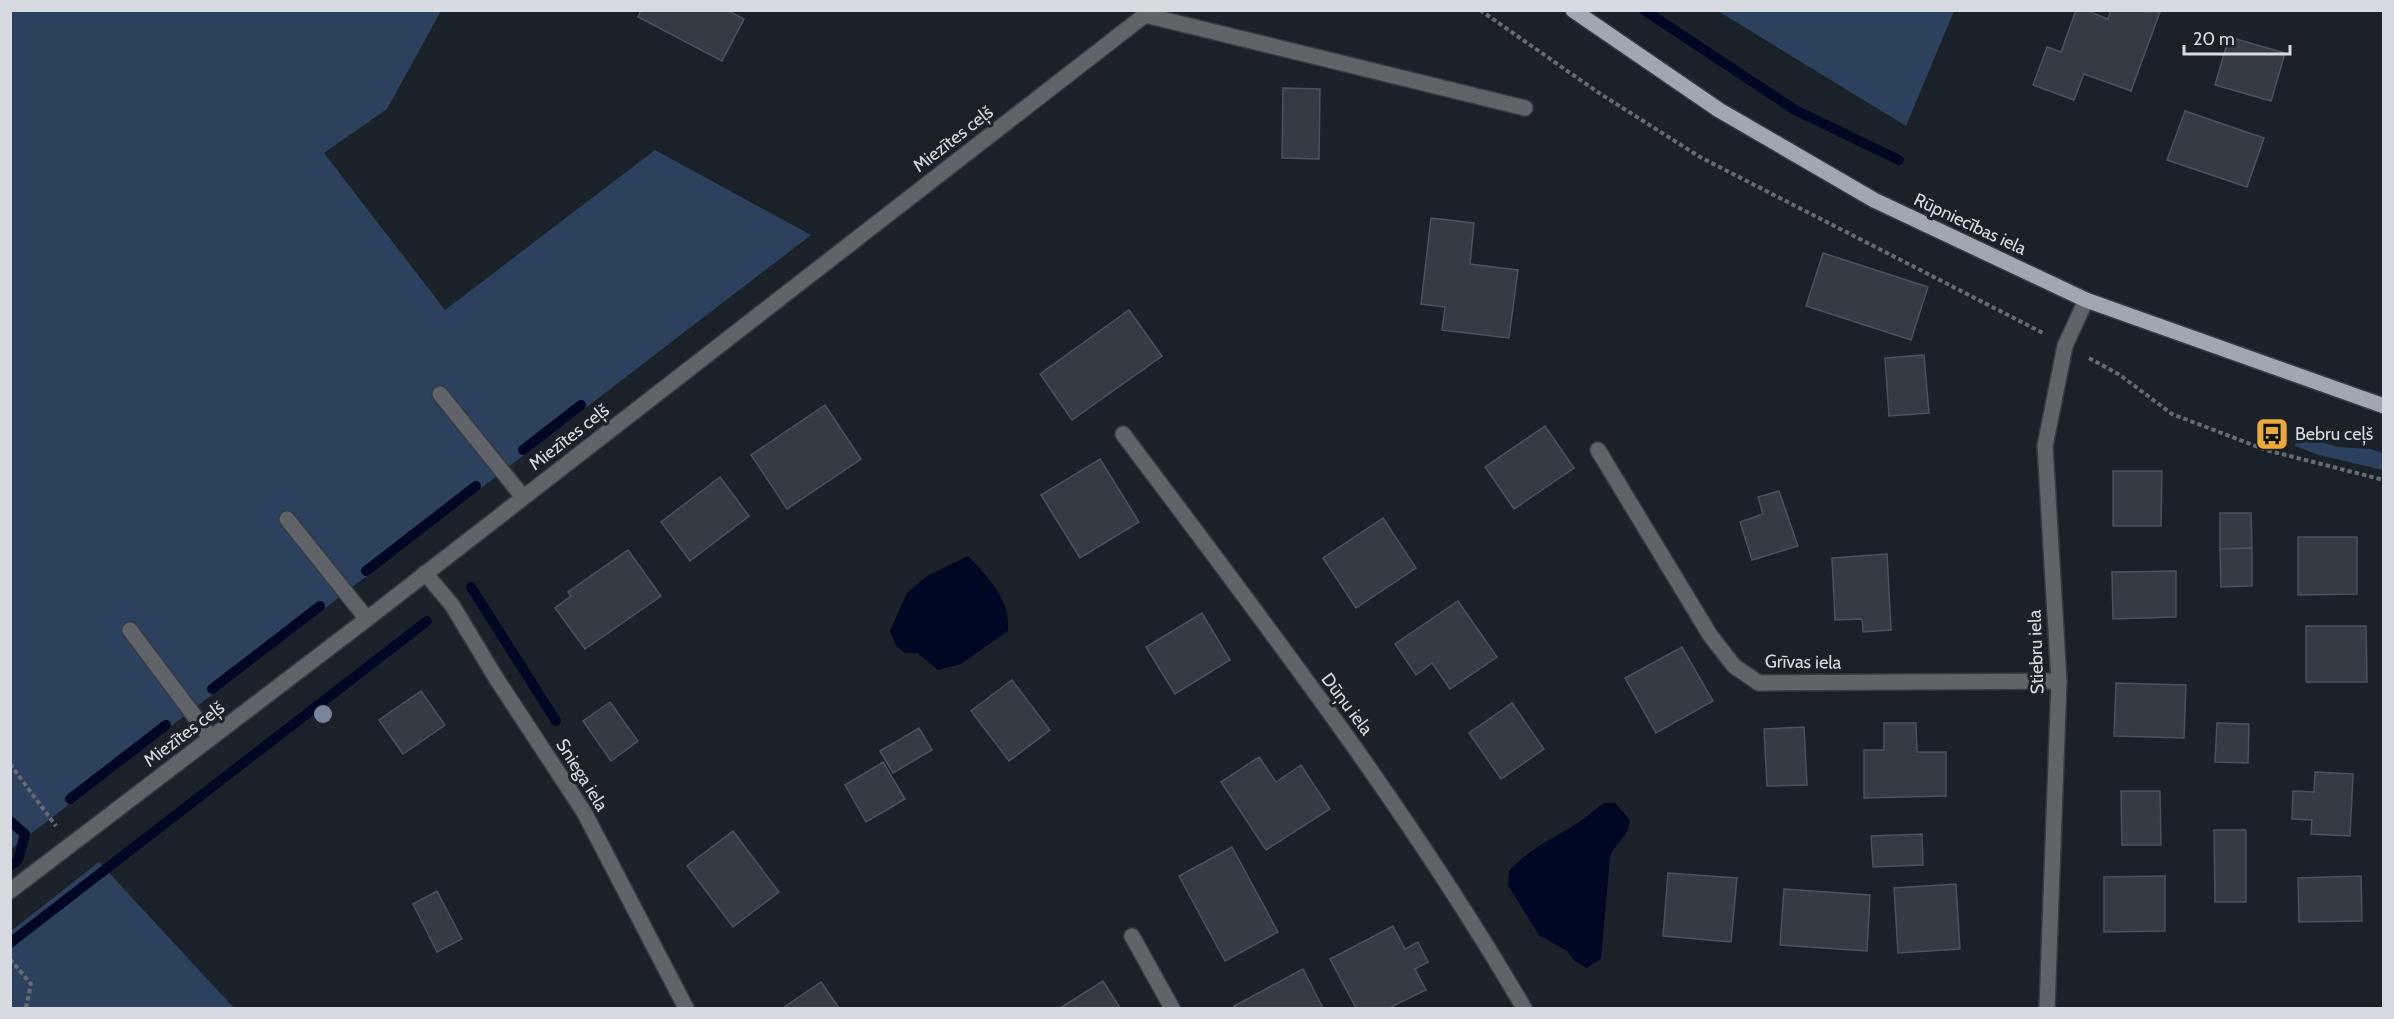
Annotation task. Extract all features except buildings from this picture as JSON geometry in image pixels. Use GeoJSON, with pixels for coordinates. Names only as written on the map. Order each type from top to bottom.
{"type":"FeatureCollection","features":[{"type":"Feature","properties":{"kind":"main road","name":"Rūpniecības iela"},"geometry":{"type":"LineString","coordinates":[[1573,10],[1719,110],[1874,200],[2086,300],[2384,406]]}},
{"type":"Feature","properties":{"kind":"street"},"geometry":{"type":"LineString","coordinates":[[1147,13],[1525,108]]}},
{"type":"Feature","properties":{"kind":"street","name":"Miezītes ceļš"},"geometry":{"type":"LineString","coordinates":[[10,891],[367,619],[1147,13]]}},
{"type":"Feature","properties":{"kind":"street","name":"Stiebru iela"},"geometry":{"type":"LineString","coordinates":[[2047,1008],[2058,681],[2045,446],[2065,346],[2086,300]]}},
{"type":"Feature","properties":{"kind":"street"},"geometry":{"type":"LineString","coordinates":[[440,394],[523,497]]}},
{"type":"Feature","properties":{"kind":"street","name":"Dūņu iela"},"geometry":{"type":"LineString","coordinates":[[1123,434],[1260,615],[1305,681],[1375,774],[1456,895],[1524,1008]]}},
{"type":"Feature","properties":{"kind":"street","name":"Grīvas iela"},"geometry":{"type":"LineString","coordinates":[[1598,450],[1710,635],[1734,666],[1759,683],[2058,681]]}},
{"type":"Feature","properties":{"kind":"street"},"geometry":{"type":"LineString","coordinates":[[287,519],[367,619]]}},
{"type":"Feature","properties":{"kind":"street","name":"Sniega iela"},"geometry":{"type":"LineString","coordinates":[[425,573],[452,605],[496,678],[584,812],[686,1008]]}},
{"type":"Feature","properties":{"kind":"street"},"geometry":{"type":"LineString","coordinates":[[130,630],[211,738]]}},
{"type":"Feature","properties":{"kind":"street"},"geometry":{"type":"LineString","coordinates":[[1132,936],[1172,1008]]}},
{"type":"Feature","properties":{"kind":"path"},"geometry":{"type":"LineString","coordinates":[[1480,10],[1599,93],[1700,157],[1998,308],[2120,375],[2172,414],[2266,450],[2384,480]]}},
{"type":"Feature","properties":{"kind":"path"},"geometry":{"type":"LineString","coordinates":[[10,764],[70,846]]}},
{"type":"Feature","properties":{"kind":"path"},"geometry":{"type":"LineString","coordinates":[[10,959],[31,984],[26,1008]]}},
{"type":"Feature","properties":{"kind":"shaded area"},"geometry":{"type":"Polygon","coordinates":[[[11,11],[441,11],[387,109],[324,153],[445,310],[655,150],[811,235],[11,849],[11,11]]]}},
{"type":"Feature","properties":{"kind":"shaded area"},"geometry":{"type":"Polygon","coordinates":[[[1718,11],[1954,11],[1906,126],[1718,11]]]}},
{"type":"Feature","properties":{"kind":"shaded area"},"geometry":{"type":"Polygon","coordinates":[[[2298,435],[2338,447],[2370,449],[2383,453],[2383,470],[2319,455],[2295,446],[2298,435]]]}},
{"type":"Feature","properties":{"kind":"shaded area"},"geometry":{"type":"Polygon","coordinates":[[[968,556],[1002,599],[1006,609],[1008,631],[961,664],[938,670],[917,653],[905,653],[896,646],[890,631],[907,593],[927,576],[968,556]]]}},
{"type":"Feature","properties":{"kind":"shaded area"},"geometry":{"type":"Polygon","coordinates":[[[1604,803],[1615,803],[1630,820],[1625,835],[1610,857],[1601,959],[1586,968],[1575,961],[1567,951],[1539,935],[1508,885],[1509,871],[1530,852],[1604,803]]]}},
{"type":"Feature","properties":{"kind":"shaded area"},"geometry":{"type":"Polygon","coordinates":[[[99,862],[234,1008],[11,1008],[11,931],[99,862]]]}},
{"type":"Feature","properties":{"kind":"waterway"},"geometry":{"type":"LineString","coordinates":[[1644,10],[1795,110],[1899,160]]}},
{"type":"Feature","properties":{"kind":"waterway"},"geometry":{"type":"LineString","coordinates":[[523,450],[581,405]]}},
{"type":"Feature","properties":{"kind":"waterway"},"geometry":{"type":"LineString","coordinates":[[366,571],[476,486]]}},
{"type":"Feature","properties":{"kind":"waterway"},"geometry":{"type":"LineString","coordinates":[[471,587],[556,721]]}},
{"type":"Feature","properties":{"kind":"waterway"},"geometry":{"type":"LineString","coordinates":[[212,689],[320,606]]}},
{"type":"Feature","properties":{"kind":"waterway"},"geometry":{"type":"LineString","coordinates":[[10,943],[427,621]]}},
{"type":"Feature","properties":{"kind":"waterway"},"geometry":{"type":"LineString","coordinates":[[70,799],[166,725]]}},
{"type":"Feature","properties":{"kind":"waterway"},"geometry":{"type":"LineString","coordinates":[[10,821],[25,834],[18,860],[10,866]]}},
{"type":"Feature","properties":{"kind":"place","name":"Bebru ceļš"},"geometry":{"type":"Point","coordinates":[2272,434]}}]}
